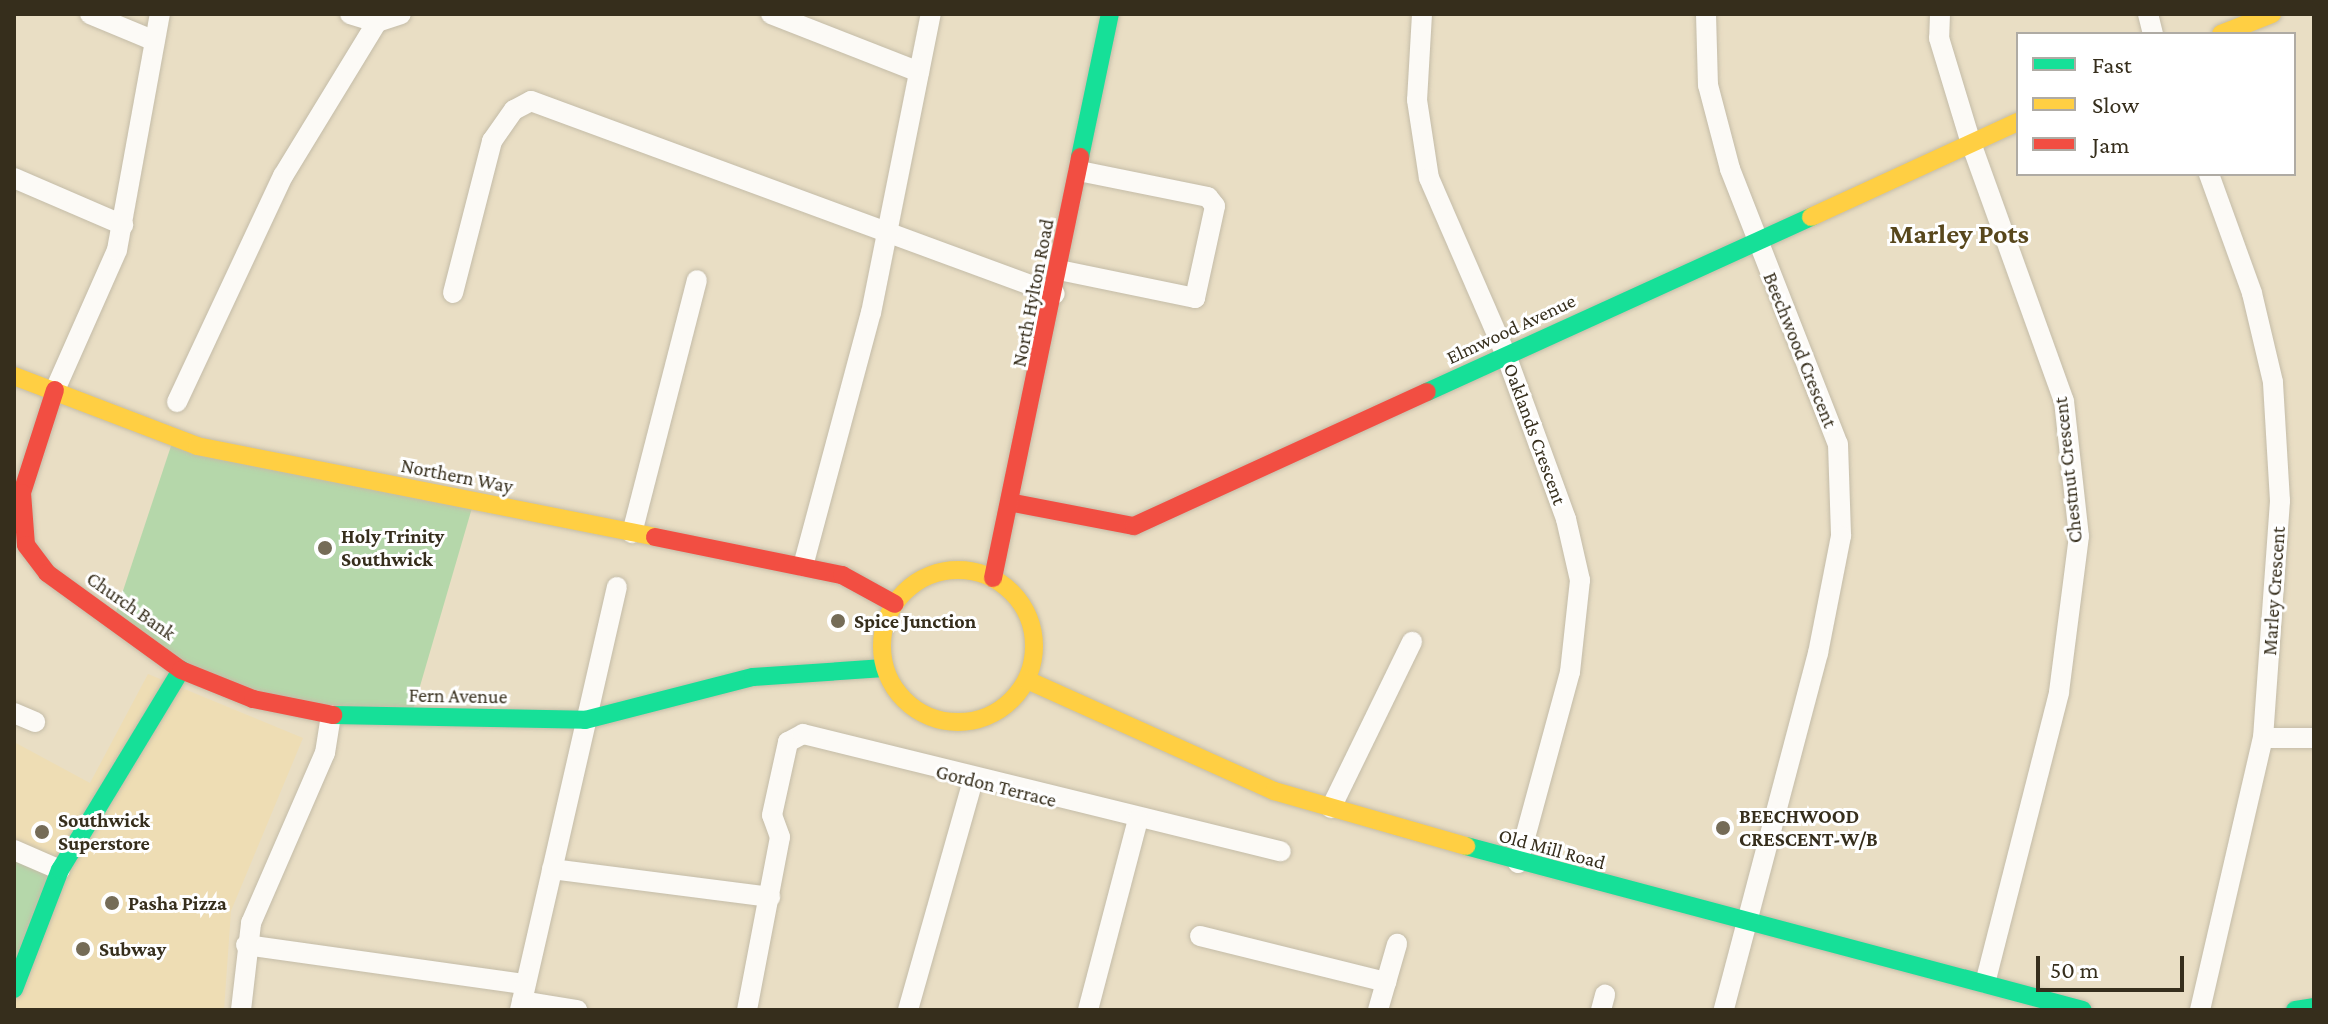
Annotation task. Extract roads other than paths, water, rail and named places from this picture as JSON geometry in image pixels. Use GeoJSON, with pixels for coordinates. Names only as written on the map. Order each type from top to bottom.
{"type":"FeatureCollection","features":[{"type":"Feature","properties":{"kind":"street"},"geometry":{"type":"LineString","coordinates":[[90,14],[155,41]]}},
{"type":"Feature","properties":{"kind":"street"},"geometry":{"type":"LineString","coordinates":[[55,390],[123,225],[160,14]]}},
{"type":"Feature","properties":{"kind":"street"},"geometry":{"type":"LineString","coordinates":[[350,14],[377,22],[401,14]]}},
{"type":"Feature","properties":{"kind":"street"},"geometry":{"type":"LineString","coordinates":[[771,14],[919,72]]}},
{"type":"Feature","properties":{"kind":"street"},"geometry":{"type":"LineString","coordinates":[[803,566],[889,227],[931,14]]}},
{"type":"Feature","properties":{"kind":"street","name":"North Hylton Road"},"geometry":{"type":"LineString","coordinates":[[993,578],[1014,503],[1110,14]]}},
{"type":"Feature","properties":{"kind":"street","name":"Oaklands Crescent"},"geometry":{"type":"LineString","coordinates":[[1422,14],[1417,100],[1429,178],[1506,355],[1566,519],[1580,580],[1570,672],[1518,863]]}},
{"type":"Feature","properties":{"kind":"street","name":"Beechwood Crescent"},"geometry":{"type":"LineString","coordinates":[[1706,14],[1708,85],[1756,241],[1838,444],[1841,536],[1724,1010]]}},
{"type":"Feature","properties":{"kind":"street","name":"Chestnut Crescent"},"geometry":{"type":"LineString","coordinates":[[1940,14],[1939,38],[1971,143],[2064,401],[2079,536],[2059,693],[1985,983]]}},
{"type":"Feature","properties":{"kind":"street"},"geometry":{"type":"LineString","coordinates":[[2226,32],[2272,14]]}},
{"type":"Feature","properties":{"kind":"street"},"geometry":{"type":"LineString","coordinates":[[177,402],[283,176],[377,22]]}},
{"type":"Feature","properties":{"kind":"street"},"geometry":{"type":"LineString","coordinates":[[453,293],[492,141],[514,110],[531,101],[889,227],[1055,294]]}},
{"type":"Feature","properties":{"kind":"street","name":"Elmwood Avenue"},"geometry":{"type":"LineString","coordinates":[[1014,503],[1134,526],[2016,123]]}},
{"type":"Feature","properties":{"kind":"street"},"geometry":{"type":"LineString","coordinates":[[1059,270],[1195,298],[1215,206],[1208,197],[1079,171]]}},
{"type":"Feature","properties":{"kind":"street","name":"Marley Crescent"},"geometry":{"type":"LineString","coordinates":[[2200,1010],[2263,738],[2280,501],[2273,382],[2252,293],[2210,176]]}},
{"type":"Feature","properties":{"kind":"street"},"geometry":{"type":"LineString","coordinates":[[14,178],[123,225]]}},
{"type":"Feature","properties":{"kind":"street"},"geometry":{"type":"LineString","coordinates":[[632,533],[697,280]]}},
{"type":"Feature","properties":{"kind":"street","name":"Northern Way"},"geometry":{"type":"LineString","coordinates":[[14,376],[197,446],[803,566],[842,575],[895,604]]}},
{"type":"Feature","properties":{"kind":"street","name":"Church Bank"},"geometry":{"type":"LineString","coordinates":[[55,390],[22,493],[26,545],[47,573],[181,670],[253,699],[331,715]]}},
{"type":"Feature","properties":{"kind":"street"},"geometry":{"type":"LineString","coordinates":[[950,570],[993,578],[1026,611],[1033,634],[1027,680],[990,716],[938,721],[915,710],[884,668],[881,646],[895,604],[909,587],[950,570]]}},
{"type":"Feature","properties":{"kind":"street"},"geometry":{"type":"LineString","coordinates":[[522,999],[617,587]]}},
{"type":"Feature","properties":{"kind":"street"},"geometry":{"type":"LineString","coordinates":[[1331,808],[1412,642]]}},
{"type":"Feature","properties":{"kind":"street"},"geometry":{"type":"LineString","coordinates":[[585,720],[753,677],[884,668]]}},
{"type":"Feature","properties":{"kind":"street"},"geometry":{"type":"LineString","coordinates":[[14,989],[60,870],[181,670]]}},
{"type":"Feature","properties":{"kind":"street","name":"Old Mill Road"},"geometry":{"type":"LineString","coordinates":[[1027,680],[1153,740],[1331,808],[1518,863],[2083,1010]]}},
{"type":"Feature","properties":{"kind":"street"},"geometry":{"type":"LineString","coordinates":[[14,713],[35,722]]}},
{"type":"Feature","properties":{"kind":"street"},"geometry":{"type":"LineString","coordinates":[[241,1010],[246,945],[325,753],[331,715]]}},
{"type":"Feature","properties":{"kind":"street","name":"Fern Avenue"},"geometry":{"type":"LineString","coordinates":[[331,715],[585,720]]}},
{"type":"Feature","properties":{"kind":"street","name":"Gordon Terrace"},"geometry":{"type":"LineString","coordinates":[[770,897],[780,837],[772,815],[788,742],[803,734],[973,781],[1281,851]]}},
{"type":"Feature","properties":{"kind":"street"},"geometry":{"type":"LineString","coordinates":[[2263,738],[2314,738]]}},
{"type":"Feature","properties":{"kind":"street"},"geometry":{"type":"LineString","coordinates":[[908,1010],[973,781]]}},
{"type":"Feature","properties":{"kind":"street"},"geometry":{"type":"LineString","coordinates":[[1088,1010],[1138,819]]}},
{"type":"Feature","properties":{"kind":"street"},"geometry":{"type":"LineString","coordinates":[[14,850],[60,870]]}},
{"type":"Feature","properties":{"kind":"street"},"geometry":{"type":"LineString","coordinates":[[552,869],[770,897],[747,1010]]}},
{"type":"Feature","properties":{"kind":"street"},"geometry":{"type":"LineString","coordinates":[[1200,936],[1386,982]]}},
{"type":"Feature","properties":{"kind":"street"},"geometry":{"type":"LineString","coordinates":[[1378,1010],[1397,944]]}},
{"type":"Feature","properties":{"kind":"street"},"geometry":{"type":"LineString","coordinates":[[246,945],[577,1010]]}},
{"type":"Feature","properties":{"kind":"street"},"geometry":{"type":"LineString","coordinates":[[2295,1010],[2314,1007]]}},
{"type":"Feature","properties":{"kind":"place","name":"Holy Trinity Southwick"},"geometry":{"type":"Point","coordinates":[325,548]}},
{"type":"Feature","properties":{"kind":"place","name":"Spice Junction"},"geometry":{"type":"Point","coordinates":[838,621]}},
{"type":"Feature","properties":{"kind":"place","name":"BEECHWOOD CRESCENT-W/B"},"geometry":{"type":"Point","coordinates":[1723,828]}},
{"type":"Feature","properties":{"kind":"place","name":"Southwick Superstore"},"geometry":{"type":"Point","coordinates":[42,832]}},
{"type":"Feature","properties":{"kind":"place","name":"Pasha Pizza"},"geometry":{"type":"Point","coordinates":[112,903]}},
{"type":"Feature","properties":{"kind":"place","name":"Subway"},"geometry":{"type":"Point","coordinates":[83,949]}},
{"type":"Feature","properties":{"kind":"district","name":"Marley Pots"},"geometry":{"type":"Point","coordinates":[1959,234]}}]}
